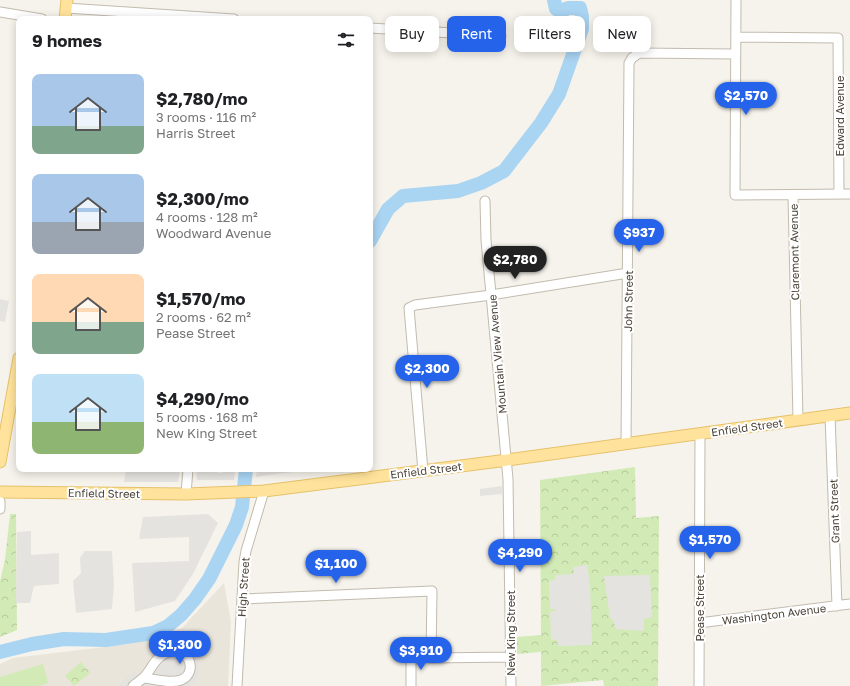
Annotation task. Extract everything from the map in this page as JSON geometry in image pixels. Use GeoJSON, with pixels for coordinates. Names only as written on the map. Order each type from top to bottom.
{"type":"FeatureCollection","features":[{"type":"Feature","properties":{"kind":"main road"},"geometry":{"type":"LineString","coordinates":[[65,16],[66,4]]}},
{"type":"Feature","properties":{"kind":"main road"},"geometry":{"type":"LineString","coordinates":[[0,462],[16,374]]}},
{"type":"Feature","properties":{"kind":"main road","name":"Enfield Street"},"geometry":{"type":"LineString","coordinates":[[0,492],[186,494],[264,491],[507,460],[850,413]]}},
{"type":"Feature","properties":{"kind":"street","name":"Claremont Avenue"},"geometry":{"type":"LineString","coordinates":[[736,0],[735,195],[793,195],[798,420]]}},
{"type":"Feature","properties":{"kind":"street"},"geometry":{"type":"LineString","coordinates":[[66,4],[200,16]]}},
{"type":"Feature","properties":{"kind":"street"},"geometry":{"type":"LineString","coordinates":[[0,12],[24,16]]}},
{"type":"Feature","properties":{"kind":"street"},"geometry":{"type":"LineString","coordinates":[[373,28],[447,33]]}},
{"type":"Feature","properties":{"kind":"street","name":"Edward Avenue"},"geometry":{"type":"LineString","coordinates":[[736,37],[838,38],[839,194]]}},
{"type":"Feature","properties":{"kind":"street","name":"John Street"},"geometry":{"type":"LineString","coordinates":[[626,444],[629,63],[632,58],[639,53],[735,54]]}},
{"type":"Feature","properties":{"kind":"street"},"geometry":{"type":"LineString","coordinates":[[793,195],[850,194]]}},
{"type":"Feature","properties":{"kind":"street","name":"Mountain View Avenue"},"geometry":{"type":"LineString","coordinates":[[485,201],[491,295],[507,460]]}},
{"type":"Feature","properties":{"kind":"street"},"geometry":{"type":"LineString","coordinates":[[423,471],[409,308],[415,305],[491,295],[628,273]]}},
{"type":"Feature","properties":{"kind":"street","name":"Grant Street"},"geometry":{"type":"LineString","coordinates":[[830,415],[837,606]]}},
{"type":"Feature","properties":{"kind":"street","name":"Pease Street"},"geometry":{"type":"LineString","coordinates":[[700,433],[700,686]]}},
{"type":"Feature","properties":{"kind":"street","name":"New King Street"},"geometry":{"type":"LineString","coordinates":[[507,460],[511,686]]}},
{"type":"Feature","properties":{"kind":"street"},"geometry":{"type":"LineString","coordinates":[[186,494],[188,472]]}},
{"type":"Feature","properties":{"kind":"street","name":"High Street"},"geometry":{"type":"LineString","coordinates":[[237,686],[246,551],[264,491]]}},
{"type":"Feature","properties":{"kind":"street"},"geometry":{"type":"LineString","coordinates":[[0,501],[0,509]]}},
{"type":"Feature","properties":{"kind":"street"},"geometry":{"type":"LineString","coordinates":[[242,599],[432,591],[431,658]]}},
{"type":"Feature","properties":{"kind":"street","name":"Washington Avenue"},"geometry":{"type":"LineString","coordinates":[[699,623],[850,604]]}},
{"type":"Feature","properties":{"kind":"street"},"geometry":{"type":"LineString","coordinates":[[133,686],[144,678],[155,662],[167,653],[176,651],[179,652],[185,655],[190,661],[190,668],[187,675],[181,680],[172,681],[144,678]]}},
{"type":"Feature","properties":{"kind":"street"},"geometry":{"type":"LineString","coordinates":[[411,686],[411,656],[431,658],[510,657]]}},
{"type":"Feature","properties":{"kind":"shaded area"},"geometry":{"type":"Polygon","coordinates":[[[0,299],[9,301],[5,322],[0,321],[0,299]]]}},
{"type":"Feature","properties":{"kind":"shaded area"},"geometry":{"type":"Polygon","coordinates":[[[126,472],[180,472],[178,482],[124,482],[126,472]]]}},
{"type":"Feature","properties":{"kind":"shaded area"},"geometry":{"type":"Polygon","coordinates":[[[196,472],[235,472],[234,480],[197,480],[196,472]]]}},
{"type":"Feature","properties":{"kind":"shaded area"},"geometry":{"type":"Polygon","coordinates":[[[257,472],[292,472],[256,477],[257,472]]]}},
{"type":"Feature","properties":{"kind":"shaded area"},"geometry":{"type":"Polygon","coordinates":[[[502,486],[502,494],[480,496],[480,489],[502,486]]]}},
{"type":"Feature","properties":{"kind":"shaded area"},"geometry":{"type":"Polygon","coordinates":[[[208,514],[218,523],[193,574],[175,601],[135,612],[132,563],[189,561],[189,537],[139,539],[143,517],[208,514]]]}},
{"type":"Feature","properties":{"kind":"shaded area"},"geometry":{"type":"Polygon","coordinates":[[[31,531],[31,555],[59,553],[59,584],[34,586],[30,603],[16,603],[17,532],[31,531]]]}},
{"type":"Feature","properties":{"kind":"shaded area"},"geometry":{"type":"Polygon","coordinates":[[[85,551],[112,551],[114,586],[112,609],[76,613],[73,581],[81,573],[80,558],[85,551]]]}},
{"type":"Feature","properties":{"kind":"shaded area"},"geometry":{"type":"Polygon","coordinates":[[[587,565],[590,584],[592,645],[558,646],[557,640],[551,639],[550,612],[556,610],[550,609],[549,581],[555,580],[555,575],[574,574],[573,567],[587,565]]]}},
{"type":"Feature","properties":{"kind":"shaded area"},"geometry":{"type":"Polygon","coordinates":[[[650,575],[652,617],[644,619],[644,631],[616,629],[613,620],[610,618],[604,576],[650,575]]]}},
{"type":"Feature","properties":{"kind":"shaded area"},"geometry":{"type":"Polygon","coordinates":[[[224,583],[231,622],[228,686],[0,686],[0,664],[13,658],[129,644],[182,628],[224,583]]]}},
{"type":"Feature","properties":{"kind":"shaded area"},"geometry":{"type":"Polygon","coordinates":[[[193,647],[198,655],[199,667],[196,682],[190,686],[117,686],[134,671],[137,675],[142,672],[149,663],[168,648],[184,651],[193,647]]]}},
{"type":"Feature","properties":{"kind":"green space"},"geometry":{"type":"Polygon","coordinates":[[[635,467],[636,518],[659,516],[658,686],[604,686],[603,680],[541,686],[541,652],[517,654],[517,637],[541,635],[540,480],[635,467]]]}},
{"type":"Feature","properties":{"kind":"green space"},"geometry":{"type":"Polygon","coordinates":[[[10,514],[16,514],[17,630],[0,637],[0,581],[5,560],[10,514]]]}},
{"type":"Feature","properties":{"kind":"green space"},"geometry":{"type":"Polygon","coordinates":[[[81,662],[90,673],[74,686],[65,676],[81,662]]]}},
{"type":"Feature","properties":{"kind":"green space"},"geometry":{"type":"Polygon","coordinates":[[[43,664],[48,683],[39,686],[0,686],[0,677],[43,664]]]}},
{"type":"Feature","properties":{"kind":"waterway"},"geometry":{"type":"LineString","coordinates":[[373,236],[388,209],[403,196],[458,191],[481,183],[504,171],[541,123],[559,94],[582,29],[582,16],[580,8],[569,8],[560,11],[556,9],[554,0]]}},
{"type":"Feature","properties":{"kind":"waterway"},"geometry":{"type":"LineString","coordinates":[[0,652],[32,644],[64,639],[106,640],[153,633],[168,626],[181,615],[195,599],[209,579],[236,525],[242,507],[246,472]]}}]}
